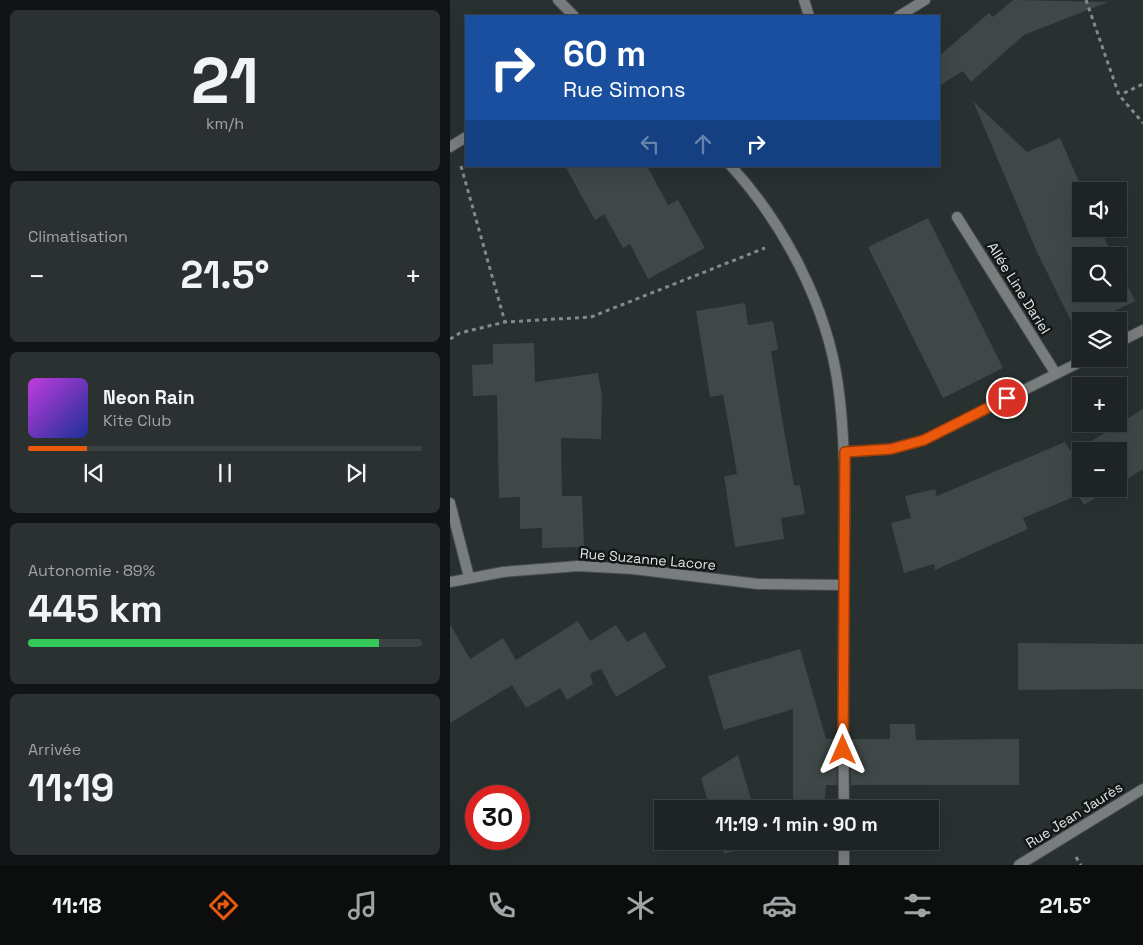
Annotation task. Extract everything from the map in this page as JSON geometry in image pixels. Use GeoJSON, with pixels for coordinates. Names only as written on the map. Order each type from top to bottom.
{"type":"FeatureCollection","features":[{"type":"Feature","properties":{"kind":"street"},"geometry":{"type":"LineString","coordinates":[[558,0],[573,15]]}},
{"type":"Feature","properties":{"kind":"street"},"geometry":{"type":"LineString","coordinates":[[804,0],[809,15]]}},
{"type":"Feature","properties":{"kind":"street"},"geometry":{"type":"LineString","coordinates":[[901,15],[926,0]]}},
{"type":"Feature","properties":{"kind":"street"},"geometry":{"type":"LineString","coordinates":[[452,145],[465,138]]}},
{"type":"Feature","properties":{"kind":"street"},"geometry":{"type":"LineString","coordinates":[[732,167],[753,193],[784,241],[807,286],[824,328],[838,383],[845,452],[844,800]]}},
{"type":"Feature","properties":{"kind":"street","name":"Allée Line Dariel"},"geometry":{"type":"LineString","coordinates":[[957,217],[1056,374]]}},
{"type":"Feature","properties":{"kind":"street"},"geometry":{"type":"LineString","coordinates":[[1127,338],[1143,330]]}},
{"type":"Feature","properties":{"kind":"street"},"geometry":{"type":"LineString","coordinates":[[845,452],[891,449],[924,440],[1072,366]]}},
{"type":"Feature","properties":{"kind":"street"},"geometry":{"type":"LineString","coordinates":[[450,503],[469,577]]}},
{"type":"Feature","properties":{"kind":"street","name":"Rue Suzanne Lacore"},"geometry":{"type":"LineString","coordinates":[[450,582],[469,577],[529,569],[601,566],[758,584],[844,585]]}},
{"type":"Feature","properties":{"kind":"street","name":"Rue Jean Jaurès"},"geometry":{"type":"LineString","coordinates":[[1019,865],[1143,789]]}},
{"type":"Feature","properties":{"kind":"street"},"geometry":{"type":"LineString","coordinates":[[844,850],[844,865]]}},
{"type":"Feature","properties":{"kind":"path"},"geometry":{"type":"LineString","coordinates":[[1086,0],[1119,95],[1143,123]]}},
{"type":"Feature","properties":{"kind":"path"},"geometry":{"type":"LineString","coordinates":[[1124,93],[1143,84]]}},
{"type":"Feature","properties":{"kind":"path"},"geometry":{"type":"LineString","coordinates":[[452,145],[505,322]]}},
{"type":"Feature","properties":{"kind":"path"},"geometry":{"type":"LineString","coordinates":[[450,339],[460,333],[505,322],[591,317],[784,241]]}},
{"type":"Feature","properties":{"kind":"building"},"geometry":{"type":"Polygon","coordinates":[[[1013,0],[1108,2],[1024,35],[971,82],[963,71],[940,85],[940,55],[989,13],[993,17],[1013,0]]]}},
{"type":"Feature","properties":{"kind":"building"},"geometry":{"type":"Polygon","coordinates":[[[973,101],[1027,152],[1060,138],[1079,182],[1072,182],[1072,237],[1104,237],[1109,247],[1072,247],[1072,302],[1127,302],[1127,284],[1135,301],[1112,312],[1072,312],[1071,321],[1037,252],[973,101]]]}},
{"type":"Feature","properties":{"kind":"building"},"geometry":{"type":"Polygon","coordinates":[[[566,167],[648,167],[668,205],[678,200],[705,248],[648,279],[630,244],[623,248],[604,214],[595,220],[566,167]]]}},
{"type":"Feature","properties":{"kind":"building"},"geometry":{"type":"Polygon","coordinates":[[[928,218],[1003,368],[943,398],[868,247],[928,218]]]}},
{"type":"Feature","properties":{"kind":"building"},"geometry":{"type":"Polygon","coordinates":[[[745,303],[748,325],[773,321],[778,350],[771,351],[782,418],[794,486],[800,485],[805,514],[781,518],[784,539],[735,547],[724,476],[737,474],[723,395],[710,397],[696,311],[745,303]]]}},
{"type":"Feature","properties":{"kind":"building"},"geometry":{"type":"Polygon","coordinates":[[[534,343],[535,382],[598,373],[602,396],[601,439],[561,438],[562,496],[582,496],[584,547],[542,548],[542,528],[520,529],[520,497],[499,498],[497,395],[473,396],[472,365],[493,364],[493,344],[534,343]]]}},
{"type":"Feature","properties":{"kind":"building"},"geometry":{"type":"Polygon","coordinates":[[[1143,409],[1143,469],[1127,479],[1127,442],[1090,442],[1106,432],[1127,432],[1127,419],[1143,409]]]}},
{"type":"Feature","properties":{"kind":"building"},"geometry":{"type":"Polygon","coordinates":[[[1065,442],[1072,453],[1073,497],[1023,518],[1028,529],[935,570],[934,564],[904,573],[891,523],[911,518],[905,496],[935,489],[937,496],[1065,442]]]}},
{"type":"Feature","properties":{"kind":"building"},"geometry":{"type":"Polygon","coordinates":[[[1079,497],[1098,497],[1084,505],[1079,497]]]}},
{"type":"Feature","properties":{"kind":"building"},"geometry":{"type":"Polygon","coordinates":[[[578,621],[590,641],[616,625],[627,642],[645,632],[666,667],[616,697],[601,669],[590,674],[593,684],[567,700],[560,688],[526,708],[512,685],[450,723],[450,624],[470,659],[503,638],[516,660],[578,621]]]}},
{"type":"Feature","properties":{"kind":"building"},"geometry":{"type":"Polygon","coordinates":[[[1018,643],[1143,644],[1143,689],[1018,690],[1018,643]]]}},
{"type":"Feature","properties":{"kind":"building"},"geometry":{"type":"Polygon","coordinates":[[[800,649],[826,739],[836,739],[837,785],[826,785],[825,800],[793,800],[793,709],[724,730],[708,676],[800,649]]]}},
{"type":"Feature","properties":{"kind":"building"},"geometry":{"type":"Polygon","coordinates":[[[890,724],[915,724],[916,740],[1019,739],[1019,785],[851,785],[850,739],[890,739],[890,724]]]}},
{"type":"Feature","properties":{"kind":"building"},"geometry":{"type":"Polygon","coordinates":[[[738,755],[751,800],[707,800],[701,778],[738,755]]]}},
{"type":"Feature","properties":{"kind":"building"},"geometry":{"type":"Polygon","coordinates":[[[723,850],[738,850],[724,854],[723,850]]]}},
{"type":"Feature","properties":{"kind":"route"},"geometry":{"type":"LineString","coordinates":[[843,750],[845,452],[891,449],[924,440],[1007,398]]}}]}
